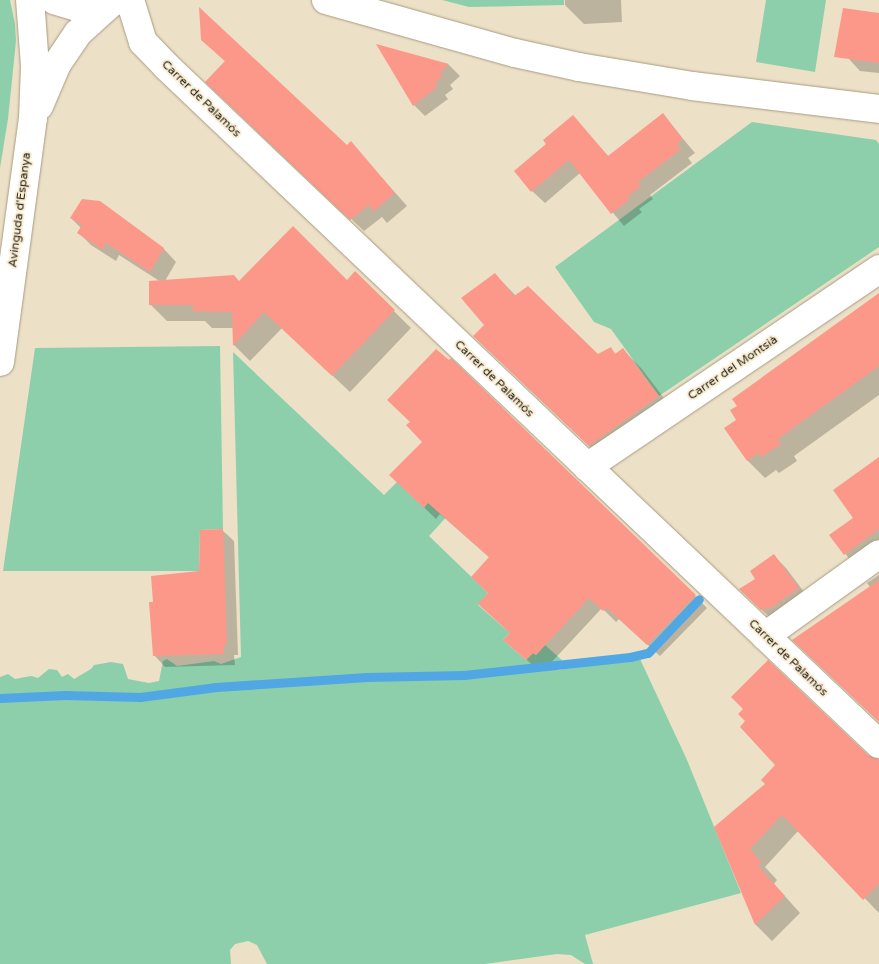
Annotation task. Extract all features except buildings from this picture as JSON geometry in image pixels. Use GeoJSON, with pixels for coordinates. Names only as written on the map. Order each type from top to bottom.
{"type":"FeatureCollection","features":[{"type":"Feature","properties":{"kind":"street","name":"Avinguda d'Espanya"},"geometry":{"type":"LineString","coordinates":[[0,362],[33,118],[35,66],[30,0]]}},
{"type":"Feature","properties":{"kind":"street"},"geometry":{"type":"LineString","coordinates":[[54,0],[80,8],[119,1]]}},
{"type":"Feature","properties":{"kind":"street"},"geometry":{"type":"LineString","coordinates":[[326,0],[515,53],[578,67],[692,86],[879,109]]}},
{"type":"Feature","properties":{"kind":"street","name":"Avinguda d'Espanya"},"geometry":{"type":"LineString","coordinates":[[33,118],[58,64],[78,33],[119,1]]}},
{"type":"Feature","properties":{"kind":"street","name":"Carrer de Palamós"},"geometry":{"type":"LineString","coordinates":[[119,1],[143,42],[156,56],[879,744]]}},
{"type":"Feature","properties":{"kind":"street","name":"Carrer del Montsià"},"geometry":{"type":"LineString","coordinates":[[587,467],[879,269]]}},
{"type":"Feature","properties":{"kind":"street"},"geometry":{"type":"LineString","coordinates":[[765,636],[879,554]]}},
{"type":"Feature","properties":{"kind":"green space"},"geometry":{"type":"Polygon","coordinates":[[[0,0],[10,0],[16,41],[8,119],[0,168],[0,0]]]}},
{"type":"Feature","properties":{"kind":"green space"},"geometry":{"type":"Polygon","coordinates":[[[442,0],[564,0],[564,5],[469,7],[442,0]]]}},
{"type":"Feature","properties":{"kind":"green space"},"geometry":{"type":"Polygon","coordinates":[[[766,0],[826,0],[815,72],[756,62],[766,0]]]}},
{"type":"Feature","properties":{"kind":"green space"},"geometry":{"type":"Polygon","coordinates":[[[752,122],[876,140],[879,144],[879,247],[659,396],[611,329],[594,322],[555,267],[752,122]]]}},
{"type":"Feature","properties":{"kind":"green space"},"geometry":{"type":"Polygon","coordinates":[[[220,346],[223,529],[200,530],[199,571],[3,571],[35,348],[220,346]]]}},
{"type":"Feature","properties":{"kind":"green space"},"geometry":{"type":"Polygon","coordinates":[[[233,352],[384,495],[397,482],[450,513],[429,536],[488,593],[478,605],[510,633],[503,640],[526,660],[533,653],[536,655],[545,645],[564,662],[557,670],[640,659],[687,760],[741,893],[585,935],[593,964],[585,964],[571,955],[557,954],[485,964],[267,964],[257,945],[248,941],[235,944],[230,950],[231,964],[0,964],[0,677],[8,674],[15,679],[31,676],[38,678],[49,669],[57,670],[62,677],[68,674],[74,679],[91,669],[94,665],[111,662],[123,664],[128,679],[149,683],[159,681],[163,661],[167,659],[177,666],[214,661],[221,664],[241,657],[233,352]]]}},
{"type":"Feature","properties":{"kind":"waterway"},"geometry":{"type":"LineString","coordinates":[[0,698],[65,695],[140,697],[216,687],[367,677],[464,675],[630,657],[648,653],[699,599]]}}]}
